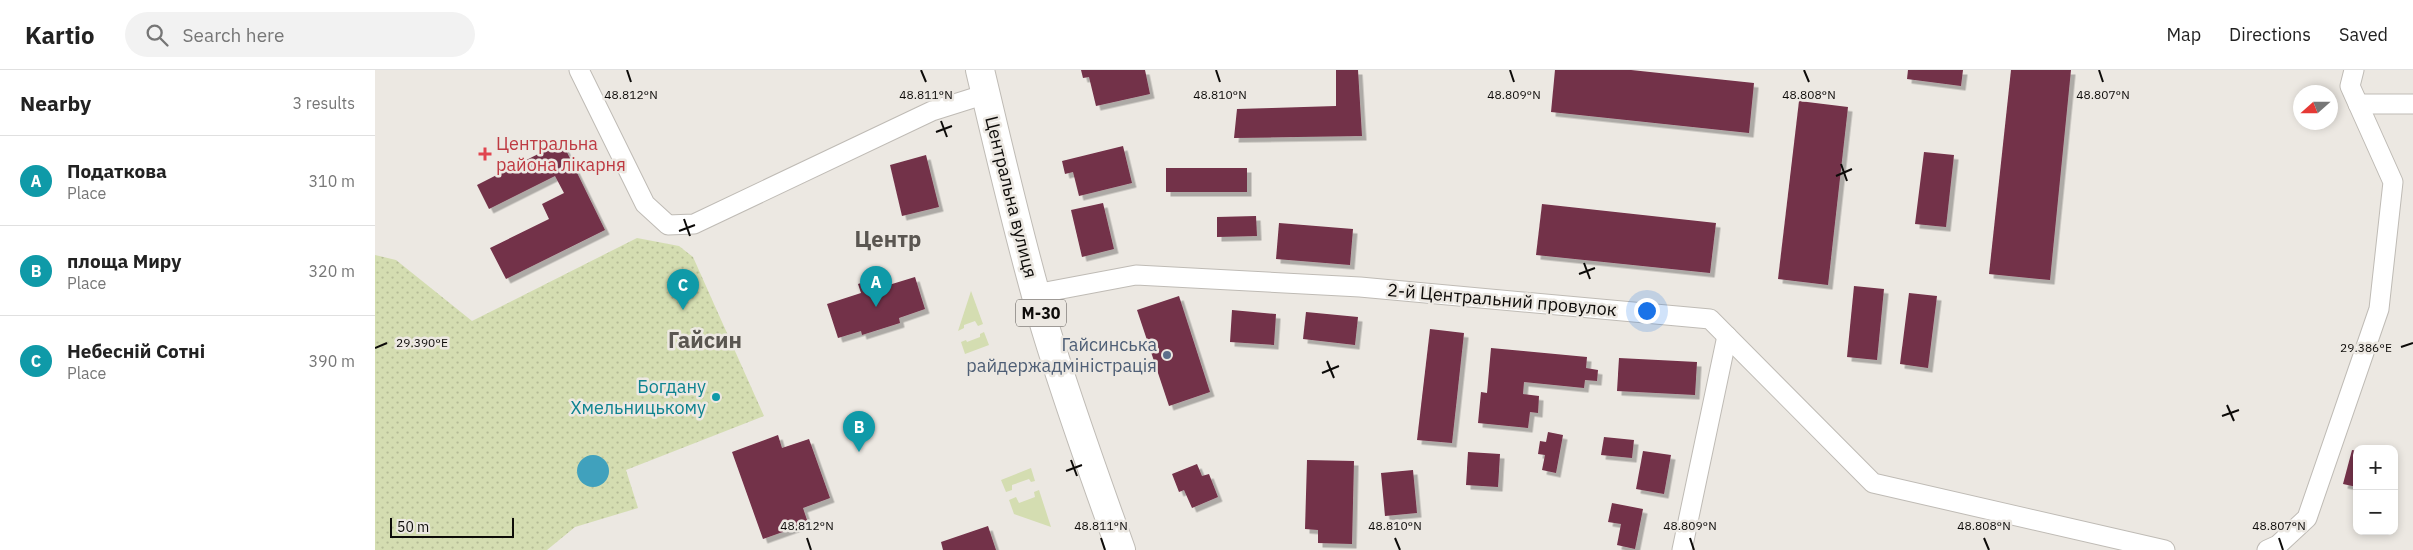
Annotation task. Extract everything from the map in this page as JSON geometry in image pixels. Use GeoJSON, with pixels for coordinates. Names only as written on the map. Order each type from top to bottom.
{"type":"FeatureCollection","features":[{"type":"Feature","properties":{"kind":"highway","name":"Центральна вулиця"},"geometry":{"type":"LineString","coordinates":[[983,82],[1035,294],[1064,389],[1121,550]]}},
{"type":"Feature","properties":{"kind":"street"},"geometry":{"type":"LineString","coordinates":[[579,70],[645,204],[669,225],[694,224],[931,111],[983,82]]}},
{"type":"Feature","properties":{"kind":"street"},"geometry":{"type":"LineString","coordinates":[[2267,550],[2278,545],[2307,518],[2379,309],[2393,182],[2350,86],[2354,70]]}},
{"type":"Feature","properties":{"kind":"street"},"geometry":{"type":"LineString","coordinates":[[2358,104],[2413,104]]}},
{"type":"Feature","properties":{"kind":"street","name":"2-й Центральний провулок"},"geometry":{"type":"LineString","coordinates":[[1035,294],[1136,275],[1360,287],[1710,319],[1873,483],[2165,550]]}},
{"type":"Feature","properties":{"kind":"street"},"geometry":{"type":"LineString","coordinates":[[1682,550],[1727,336]]}},
{"type":"Feature","properties":{"kind":"green space"},"geometry":{"type":"Polygon","coordinates":[[[637,238],[679,246],[693,257],[764,416],[626,470],[638,508],[575,527],[547,550],[375,550],[375,255],[396,260],[472,321],[637,238]]]}},
{"type":"Feature","properties":{"kind":"green space"},"geometry":{"type":"Polygon","coordinates":[[[971,291],[983,324],[978,326],[975,321],[964,325],[964,328],[958,331],[971,291]]]}},
{"type":"Feature","properties":{"kind":"green space"},"geometry":{"type":"Polygon","coordinates":[[[984,332],[989,345],[965,354],[961,342],[966,340],[967,342],[980,337],[980,334],[984,332]]]}},
{"type":"Feature","properties":{"kind":"green space"},"geometry":{"type":"Polygon","coordinates":[[[1031,468],[1035,481],[1031,482],[1029,479],[1012,485],[1012,490],[1006,492],[1001,480],[1031,468]]]}},
{"type":"Feature","properties":{"kind":"green space"},"geometry":{"type":"Polygon","coordinates":[[[1039,490],[1051,527],[1014,514],[1009,500],[1016,497],[1019,503],[1035,497],[1034,492],[1039,490]]]}},
{"type":"Feature","properties":{"kind":"water"},"geometry":{"type":"Polygon","coordinates":[[[593,455],[599,456],[604,460],[608,465],[608,477],[604,482],[599,486],[593,487],[587,486],[582,482],[578,477],[577,471],[578,465],[582,460],[587,456],[593,455]]]}},
{"type":"Feature","properties":{"kind":"building"},"geometry":{"type":"Polygon","coordinates":[[[1081,70],[1145,70],[1150,94],[1096,106],[1089,77],[1083,78],[1081,70]]]}},
{"type":"Feature","properties":{"kind":"building"},"geometry":{"type":"Polygon","coordinates":[[[1336,70],[1358,70],[1362,136],[1234,138],[1237,109],[1336,106],[1336,70]]]}},
{"type":"Feature","properties":{"kind":"building"},"geometry":{"type":"Polygon","coordinates":[[[1555,70],[1631,70],[1754,83],[1749,133],[1551,112],[1555,70]]]}},
{"type":"Feature","properties":{"kind":"building"},"geometry":{"type":"Polygon","coordinates":[[[1908,70],[1963,70],[1961,86],[1907,79],[1908,70]]]}},
{"type":"Feature","properties":{"kind":"building"},"geometry":{"type":"Polygon","coordinates":[[[2011,70],[2071,70],[2050,280],[1989,274],[2011,70]]]}},
{"type":"Feature","properties":{"kind":"building"},"geometry":{"type":"Polygon","coordinates":[[[1799,101],[1848,107],[1828,285],[1778,279],[1799,101]]]}},
{"type":"Feature","properties":{"kind":"building"},"geometry":{"type":"Polygon","coordinates":[[[562,142],[605,230],[506,279],[490,248],[549,219],[542,204],[564,193],[555,176],[489,209],[477,185],[562,142]]]}},
{"type":"Feature","properties":{"kind":"building"},"geometry":{"type":"Polygon","coordinates":[[[1123,146],[1132,183],[1079,196],[1073,172],[1065,174],[1062,161],[1123,146]]]}},
{"type":"Feature","properties":{"kind":"building"},"geometry":{"type":"Polygon","coordinates":[[[1924,152],[1954,155],[1946,227],[1915,224],[1924,152]]]}},
{"type":"Feature","properties":{"kind":"building"},"geometry":{"type":"Polygon","coordinates":[[[926,155],[939,207],[902,216],[890,165],[926,155]]]}},
{"type":"Feature","properties":{"kind":"building"},"geometry":{"type":"Polygon","coordinates":[[[1166,168],[1247,168],[1247,192],[1166,192],[1166,168]]]}},
{"type":"Feature","properties":{"kind":"building"},"geometry":{"type":"Polygon","coordinates":[[[1103,203],[1114,249],[1082,257],[1071,210],[1103,203]]]}},
{"type":"Feature","properties":{"kind":"building"},"geometry":{"type":"Polygon","coordinates":[[[1542,204],[1716,223],[1710,273],[1536,255],[1542,204]]]}},
{"type":"Feature","properties":{"kind":"building"},"geometry":{"type":"Polygon","coordinates":[[[1256,216],[1257,236],[1217,237],[1217,217],[1256,216]]]}},
{"type":"Feature","properties":{"kind":"building"},"geometry":{"type":"Polygon","coordinates":[[[1279,223],[1353,229],[1350,265],[1276,259],[1279,223]]]}},
{"type":"Feature","properties":{"kind":"building"},"geometry":{"type":"Polygon","coordinates":[[[915,277],[925,309],[899,318],[900,323],[862,335],[861,331],[838,338],[827,304],[861,293],[858,284],[876,278],[879,288],[915,277]]]}},
{"type":"Feature","properties":{"kind":"building"},"geometry":{"type":"Polygon","coordinates":[[[1854,286],[1884,289],[1877,360],[1847,357],[1854,286]]]}},
{"type":"Feature","properties":{"kind":"building"},"geometry":{"type":"Polygon","coordinates":[[[1909,293],[1937,296],[1928,368],[1900,364],[1909,293]]]}},
{"type":"Feature","properties":{"kind":"building"},"geometry":{"type":"Polygon","coordinates":[[[1179,296],[1210,392],[1169,406],[1137,310],[1179,296]]]}},
{"type":"Feature","properties":{"kind":"building"},"geometry":{"type":"Polygon","coordinates":[[[1232,310],[1276,314],[1274,345],[1230,342],[1232,310]]]}},
{"type":"Feature","properties":{"kind":"building"},"geometry":{"type":"Polygon","coordinates":[[[1306,312],[1358,317],[1355,345],[1303,339],[1306,312]]]}},
{"type":"Feature","properties":{"kind":"building"},"geometry":{"type":"Polygon","coordinates":[[[1430,329],[1464,333],[1452,443],[1417,440],[1430,329]]]}},
{"type":"Feature","properties":{"kind":"building"},"geometry":{"type":"Polygon","coordinates":[[[1491,348],[1587,357],[1586,368],[1598,370],[1597,381],[1585,380],[1584,388],[1524,382],[1523,394],[1539,396],[1538,413],[1530,412],[1528,428],[1478,423],[1481,392],[1487,393],[1491,348]]]}},
{"type":"Feature","properties":{"kind":"building"},"geometry":{"type":"Polygon","coordinates":[[[1619,358],[1697,362],[1695,395],[1617,391],[1619,358]]]}},
{"type":"Feature","properties":{"kind":"building"},"geometry":{"type":"Polygon","coordinates":[[[1548,432],[1563,435],[1556,473],[1542,470],[1545,455],[1538,454],[1540,441],[1546,442],[1548,432]]]}},
{"type":"Feature","properties":{"kind":"building"},"geometry":{"type":"Polygon","coordinates":[[[778,435],[782,448],[809,439],[830,498],[803,508],[808,523],[763,539],[732,452],[778,435]]]}},
{"type":"Feature","properties":{"kind":"building"},"geometry":{"type":"Polygon","coordinates":[[[1604,437],[1634,440],[1632,458],[1601,455],[1604,437]]]}},
{"type":"Feature","properties":{"kind":"building"},"geometry":{"type":"Polygon","coordinates":[[[2352,450],[2353,450],[2353,486],[2343,484],[2352,450]]]}},
{"type":"Feature","properties":{"kind":"building"},"geometry":{"type":"Polygon","coordinates":[[[1643,451],[1671,455],[1664,494],[1636,489],[1643,451]]]}},
{"type":"Feature","properties":{"kind":"building"},"geometry":{"type":"Polygon","coordinates":[[[1468,452],[1500,454],[1498,487],[1466,485],[1468,452]]]}},
{"type":"Feature","properties":{"kind":"building"},"geometry":{"type":"Polygon","coordinates":[[[1307,460],[1354,461],[1352,544],[1318,543],[1318,530],[1305,529],[1307,460]]]}},
{"type":"Feature","properties":{"kind":"building"},"geometry":{"type":"Polygon","coordinates":[[[1197,464],[1202,476],[1209,474],[1218,497],[1192,508],[1184,490],[1179,492],[1172,474],[1197,464]]]}},
{"type":"Feature","properties":{"kind":"building"},"geometry":{"type":"Polygon","coordinates":[[[1413,470],[1417,513],[1385,516],[1381,473],[1413,470]]]}},
{"type":"Feature","properties":{"kind":"building"},"geometry":{"type":"Polygon","coordinates":[[[1612,503],[1643,509],[1635,549],[1617,545],[1621,524],[1608,522],[1612,503]]]}},
{"type":"Feature","properties":{"kind":"building"},"geometry":{"type":"Polygon","coordinates":[[[988,526],[996,550],[943,550],[941,542],[988,526]]]}},
{"type":"Feature","properties":{"kind":"place","name":"Центральна района лікарня"},"geometry":{"type":"Point","coordinates":[485,154]}},
{"type":"Feature","properties":{"kind":"place","name":"Податкова"},"geometry":{"type":"Point","coordinates":[876,307]}},
{"type":"Feature","properties":{"kind":"place","name":"Небесній Сотні"},"geometry":{"type":"Point","coordinates":[683,310]}},
{"type":"Feature","properties":{"kind":"place","name":"Гайсинська райдержадміністрація"},"geometry":{"type":"Point","coordinates":[1167,355]}},
{"type":"Feature","properties":{"kind":"place","name":"Богдану Хмельницькому"},"geometry":{"type":"Point","coordinates":[716,397]}},
{"type":"Feature","properties":{"kind":"place","name":"площа Миру"},"geometry":{"type":"Point","coordinates":[859,452]}},
{"type":"Feature","properties":{"kind":"district","name":"Центр"},"geometry":{"type":"Point","coordinates":[888,239]}},
{"type":"Feature","properties":{"kind":"district","name":"Гайсин"},"geometry":{"type":"Point","coordinates":[705,340]}}]}
